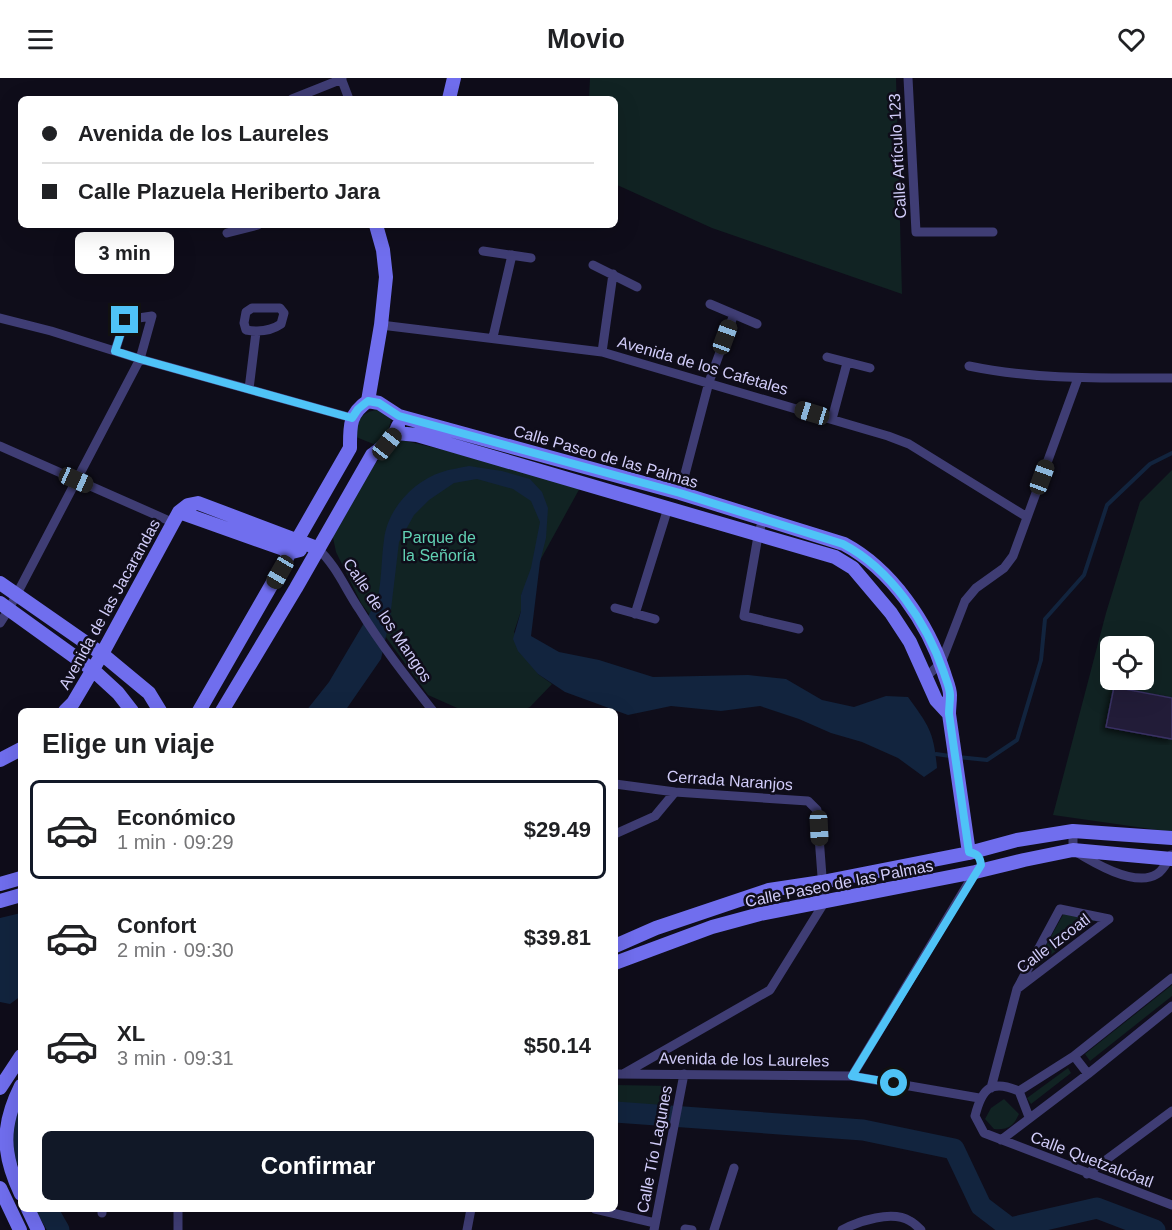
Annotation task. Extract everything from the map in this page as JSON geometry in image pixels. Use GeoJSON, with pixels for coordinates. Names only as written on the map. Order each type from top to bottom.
{"type":"FeatureCollection","features":[{"type":"Feature","properties":{"kind":"street"},"geometry":{"type":"LineString","coordinates":[[450,96],[454,78]]}},
{"type":"Feature","properties":{"kind":"street","name":"Calle Artículo 123"},"geometry":{"type":"LineString","coordinates":[[909,78],[916,232],[993,232]]}},
{"type":"Feature","properties":{"kind":"street"},"geometry":{"type":"LineString","coordinates":[[300,96],[342,79],[348,96]]}},
{"type":"Feature","properties":{"kind":"street"},"geometry":{"type":"LineString","coordinates":[[227,233],[246,228]]}},
{"type":"Feature","properties":{"kind":"street"},"geometry":{"type":"LineString","coordinates":[[201,708],[350,448],[352,418],[368,401],[381,324],[386,277],[383,250],[377,228]]}},
{"type":"Feature","properties":{"kind":"street"},"geometry":{"type":"LineString","coordinates":[[483,251],[531,258]]}},
{"type":"Feature","properties":{"kind":"street"},"geometry":{"type":"LineString","coordinates":[[493,337],[512,255]]}},
{"type":"Feature","properties":{"kind":"street"},"geometry":{"type":"LineString","coordinates":[[593,265],[637,287]]}},
{"type":"Feature","properties":{"kind":"street"},"geometry":{"type":"LineString","coordinates":[[602,352],[613,274]]}},
{"type":"Feature","properties":{"kind":"street"},"geometry":{"type":"LineString","coordinates":[[710,304],[758,324]]}},
{"type":"Feature","properties":{"kind":"street"},"geometry":{"type":"LineString","coordinates":[[680,493],[709,382],[734,314]]}},
{"type":"Feature","properties":{"kind":"street"},"geometry":{"type":"LineString","coordinates":[[0,623],[5,606],[17,594],[140,359],[152,316],[125,320],[115,351]]}},
{"type":"Feature","properties":{"kind":"street"},"geometry":{"type":"LineString","coordinates":[[0,318],[352,418]]}},
{"type":"Feature","properties":{"kind":"street","name":"Avenida de los Cafetales"},"geometry":{"type":"LineString","coordinates":[[381,324],[602,352],[709,382],[909,444],[1028,517]]}},
{"type":"Feature","properties":{"kind":"street"},"geometry":{"type":"LineString","coordinates":[[249,389],[256,332]]}},
{"type":"Feature","properties":{"kind":"street"},"geometry":{"type":"LineString","coordinates":[[827,357],[870,368]]}},
{"type":"Feature","properties":{"kind":"street"},"geometry":{"type":"LineString","coordinates":[[832,419],[847,363]]}},
{"type":"Feature","properties":{"kind":"street"},"geometry":{"type":"LineString","coordinates":[[969,366],[1005,373],[1078,378],[1172,378]]}},
{"type":"Feature","properties":{"kind":"street"},"geometry":{"type":"LineString","coordinates":[[926,677],[940,663],[965,601],[976,588],[1004,568],[1013,556],[1078,378]]}},
{"type":"Feature","properties":{"kind":"street","name":"Calle Paseo de las Palmas"},"geometry":{"type":"LineString","coordinates":[[368,401],[379,403],[399,416],[680,493],[843,544],[861,554],[880,571],[906,601],[925,631],[940,663],[950,693],[949,714],[969,852]]}},
{"type":"Feature","properties":{"kind":"street"},"geometry":{"type":"LineString","coordinates":[[224,708],[372,455],[387,444],[396,433],[399,416]]}},
{"type":"Feature","properties":{"kind":"street","name":"Calle Paseo de las Palmas"},"geometry":{"type":"LineString","coordinates":[[396,433],[417,435],[835,558],[853,568],[891,613],[910,642],[936,700],[949,714]]}},
{"type":"Feature","properties":{"kind":"street"},"geometry":{"type":"LineString","coordinates":[[0,446],[76,480],[177,517],[188,505],[198,503],[295,545],[317,548]]}},
{"type":"Feature","properties":{"kind":"street"},"geometry":{"type":"LineString","coordinates":[[633,498],[638,482]]}},
{"type":"Feature","properties":{"kind":"street"},"geometry":{"type":"LineString","coordinates":[[635,614],[668,508]]}},
{"type":"Feature","properties":{"kind":"street","name":"Avenida de las Jacarandas"},"geometry":{"type":"LineString","coordinates":[[68,708],[102,654],[177,517]]}},
{"type":"Feature","properties":{"kind":"street"},"geometry":{"type":"LineString","coordinates":[[763,519],[744,616],[799,629]]}},
{"type":"Feature","properties":{"kind":"street","name":"Calle de los Mangos"},"geometry":{"type":"LineString","coordinates":[[317,548],[329,559],[358,609],[431,708]]}},
{"type":"Feature","properties":{"kind":"street"},"geometry":{"type":"LineString","coordinates":[[0,583],[102,654],[149,693],[158,708]]}},
{"type":"Feature","properties":{"kind":"street"},"geometry":{"type":"LineString","coordinates":[[5,606],[93,669],[130,708]]}},
{"type":"Feature","properties":{"kind":"street"},"geometry":{"type":"LineString","coordinates":[[615,608],[655,619]]}},
{"type":"Feature","properties":{"kind":"street"},"geometry":{"type":"LineString","coordinates":[[0,760],[18,751]]}},
{"type":"Feature","properties":{"kind":"street","name":"Cerrada Naranjos"},"geometry":{"type":"LineString","coordinates":[[618,784],[675,792],[808,801],[817,810],[824,903]]}},
{"type":"Feature","properties":{"kind":"street"},"geometry":{"type":"LineString","coordinates":[[618,833],[655,816],[675,792]]}},
{"type":"Feature","properties":{"kind":"street"},"geometry":{"type":"LineString","coordinates":[[1073,831],[1074,850]]}},
{"type":"Feature","properties":{"kind":"street","name":"Calle Paseo de las Palmas"},"geometry":{"type":"LineString","coordinates":[[618,944],[656,928],[769,890],[822,882],[1017,840],[1073,831],[1172,838]]}},
{"type":"Feature","properties":{"kind":"street","name":"Calle Paseo de las Palmas"},"geometry":{"type":"LineString","coordinates":[[1074,850],[1097,866],[1130,877],[1145,878],[1157,874],[1171,857]]}},
{"type":"Feature","properties":{"kind":"street","name":"Calle Paseo de las Palmas"},"geometry":{"type":"LineString","coordinates":[[618,962],[712,927],[760,914],[975,873],[1074,850],[1171,857]]}},
{"type":"Feature","properties":{"kind":"street"},"geometry":{"type":"LineString","coordinates":[[852,1076],[981,865],[980,858],[969,852]]}},
{"type":"Feature","properties":{"kind":"street"},"geometry":{"type":"LineString","coordinates":[[0,884],[18,879]]}},
{"type":"Feature","properties":{"kind":"street"},"geometry":{"type":"LineString","coordinates":[[0,901],[18,896]]}},
{"type":"Feature","properties":{"kind":"street"},"geometry":{"type":"LineString","coordinates":[[620,1073],[770,990],[824,903]]}},
{"type":"Feature","properties":{"kind":"street","name":"Calle Izcoatl"},"geometry":{"type":"LineString","coordinates":[[991,1088],[1017,989],[1060,909],[1109,919],[1017,989]]}},
{"type":"Feature","properties":{"kind":"street"},"geometry":{"type":"LineString","coordinates":[[1019,1091],[1074,1056],[1172,978]]}},
{"type":"Feature","properties":{"kind":"street"},"geometry":{"type":"LineString","coordinates":[[1029,1117],[1019,1091],[1006,1085],[991,1088],[979,1098],[975,1116],[984,1133],[1001,1140],[1172,1006]]}},
{"type":"Feature","properties":{"kind":"street"},"geometry":{"type":"LineString","coordinates":[[1074,1056],[1088,1074]]}},
{"type":"Feature","properties":{"kind":"street"},"geometry":{"type":"LineString","coordinates":[[14,1099],[0,1090],[18,1061]]}},
{"type":"Feature","properties":{"kind":"street","name":"Avenida de los Laureles"},"geometry":{"type":"LineString","coordinates":[[620,1073],[852,1076],[979,1098]]}},
{"type":"Feature","properties":{"kind":"street","name":"Calle Tío Lagunes"},"geometry":{"type":"LineString","coordinates":[[654,1227],[684,1074]]}},
{"type":"Feature","properties":{"kind":"street"},"geometry":{"type":"LineString","coordinates":[[18,1092],[6,1126],[10,1171],[18,1188]]}},
{"type":"Feature","properties":{"kind":"street"},"geometry":{"type":"LineString","coordinates":[[1087,1174],[1172,1111]]}},
{"type":"Feature","properties":{"kind":"street","name":"Calle Quetzalcóatl"},"geometry":{"type":"LineString","coordinates":[[1001,1140],[1172,1205]]}},
{"type":"Feature","properties":{"kind":"street"},"geometry":{"type":"LineString","coordinates":[[714,1230],[734,1168]]}},
{"type":"Feature","properties":{"kind":"street"},"geometry":{"type":"LineString","coordinates":[[0,1188],[20,1230]]}},
{"type":"Feature","properties":{"kind":"street"},"geometry":{"type":"LineString","coordinates":[[29,1212],[38,1230]]}},
{"type":"Feature","properties":{"kind":"street"},"geometry":{"type":"LineString","coordinates":[[178,1212],[178,1230]]}},
{"type":"Feature","properties":{"kind":"street"},"geometry":{"type":"LineString","coordinates":[[467,1230],[470,1212]]}},
{"type":"Feature","properties":{"kind":"street"},"geometry":{"type":"LineString","coordinates":[[605,1212],[654,1227]]}},
{"type":"Feature","properties":{"kind":"street"},"geometry":{"type":"LineString","coordinates":[[842,1230],[853,1224],[891,1217],[909,1220],[921,1230]]}},
{"type":"Feature","properties":{"kind":"green space"},"geometry":{"type":"Polygon","coordinates":[[[590,78],[896,78],[902,294],[712,228],[618,185],[618,96],[589,96],[590,78]]]}},
{"type":"Feature","properties":{"kind":"green space"},"geometry":{"type":"Polygon","coordinates":[[[378,410],[387,413],[391,420],[388,431],[376,445],[356,437],[356,426],[368,412],[378,410]]]}},
{"type":"Feature","properties":{"kind":"green space","name":"Parque de la Señoría"},"geometry":{"type":"Polygon","coordinates":[[[397,439],[504,464],[581,486],[521,595],[521,611],[514,632],[538,674],[552,684],[530,707],[457,708],[428,695],[361,603],[336,552],[332,533],[369,472],[397,439]]]}},
{"type":"Feature","properties":{"kind":"green space"},"geometry":{"type":"Polygon","coordinates":[[[1172,470],[1172,832],[1053,815],[1106,613],[1140,502],[1172,470]]]}},
{"type":"Feature","properties":{"kind":"green space"},"geometry":{"type":"Polygon","coordinates":[[[1064,913],[1095,920],[1033,969],[1064,913]]]}},
{"type":"Feature","properties":{"kind":"green space"},"geometry":{"type":"Polygon","coordinates":[[[1172,985],[1172,996],[1090,1061],[1085,1054],[1172,985]]]}},
{"type":"Feature","properties":{"kind":"green space"},"geometry":{"type":"Polygon","coordinates":[[[1068,1068],[1071,1073],[1031,1104],[1027,1098],[1068,1068]]]}},
{"type":"Feature","properties":{"kind":"green space"},"geometry":{"type":"Polygon","coordinates":[[[618,1085],[673,1086],[666,1110],[618,1109],[618,1085]]]}},
{"type":"Feature","properties":{"kind":"green space"},"geometry":{"type":"Polygon","coordinates":[[[1004,1099],[1019,1114],[1010,1127],[994,1129],[985,1119],[991,1108],[1004,1099]]]}},
{"type":"Feature","properties":{"kind":"water"},"geometry":{"type":"Polygon","coordinates":[[[469,466],[502,471],[530,479],[542,492],[548,508],[546,538],[540,562],[531,636],[559,652],[599,660],[653,677],[748,675],[786,679],[822,700],[854,707],[886,696],[908,697],[921,715],[932,737],[937,768],[924,777],[898,758],[862,742],[831,733],[760,706],[721,711],[671,706],[628,715],[618,711],[618,708],[609,708],[565,692],[538,674],[518,651],[513,639],[521,611],[521,595],[531,568],[540,522],[531,501],[513,489],[477,479],[454,483],[429,500],[414,515],[399,542],[390,618],[381,659],[347,708],[308,708],[329,682],[377,601],[383,548],[390,518],[403,498],[421,482],[448,470],[469,466]]]}},
{"type":"Feature","properties":{"kind":"water"},"geometry":{"type":"Polygon","coordinates":[[[18,914],[18,998],[10,1004],[0,1002],[0,918],[18,914]]]}},
{"type":"Feature","properties":{"kind":"building"},"geometry":{"type":"Polygon","coordinates":[[[1113,690],[1130,690],[1172,698],[1172,739],[1106,727],[1113,690]]]}},
{"type":"Feature","properties":{"kind":"waterway"},"geometry":{"type":"LineString","coordinates":[[958,757],[987,760],[1017,740],[1041,660],[1045,619],[1084,575],[1107,505],[1150,464],[1172,453]]}},
{"type":"Feature","properties":{"kind":"waterway"},"geometry":{"type":"LineString","coordinates":[[936,754],[950,756]]}},
{"type":"Feature","properties":{"kind":"waterway"},"geometry":{"type":"LineString","coordinates":[[618,1112],[863,1130],[954,1149],[981,1206],[1010,1228],[1097,1208],[1155,1230]]}},
{"type":"Feature","properties":{"kind":"waterway"},"geometry":{"type":"LineString","coordinates":[[18,1125],[13,1135],[18,1147]]}},
{"type":"Feature","properties":{"kind":"waterway"},"geometry":{"type":"LineString","coordinates":[[49,1212],[59,1230]]}},
{"type":"Feature","properties":{"kind":"route"},"geometry":{"type":"LineString","coordinates":[[125,320],[115,351],[352,418],[368,401],[379,403],[390,408],[399,416],[680,493],[843,544],[861,554],[880,571],[906,601],[925,631],[940,663],[950,693],[949,714],[969,852],[980,858],[981,865],[852,1076],[894,1083]]}}]}
